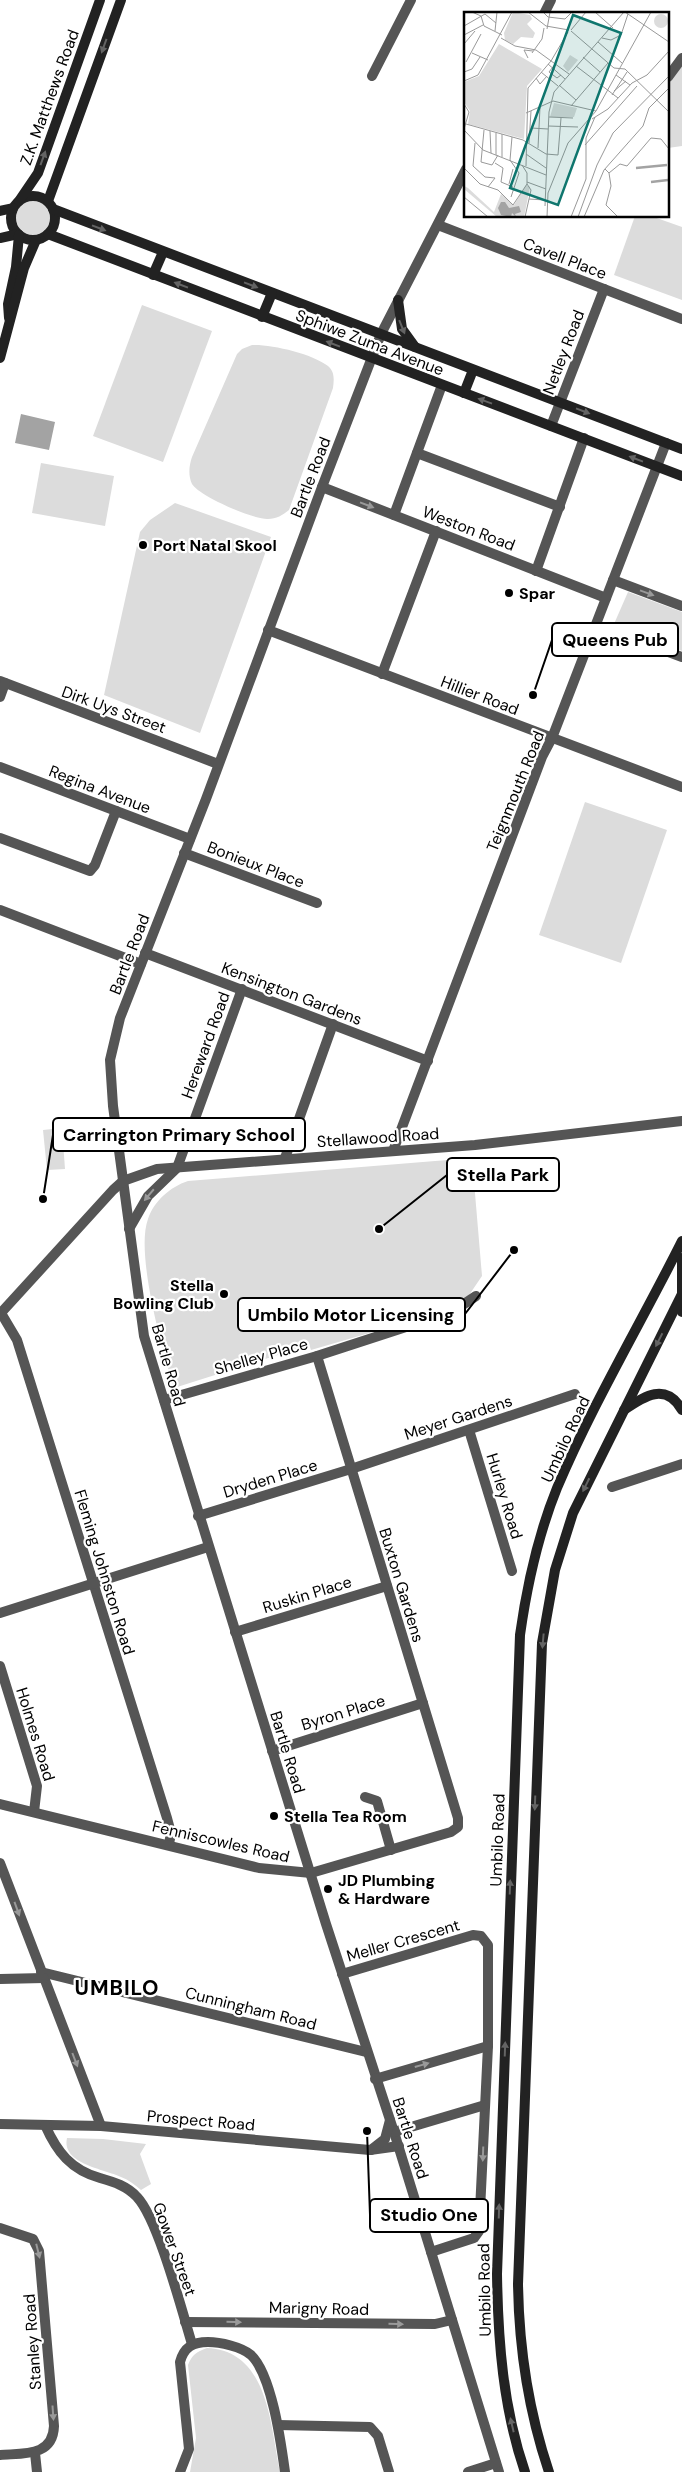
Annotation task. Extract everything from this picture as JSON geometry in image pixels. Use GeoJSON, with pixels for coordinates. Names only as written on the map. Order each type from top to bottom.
{"type":"FeatureCollection","features":[{"type":"Feature","properties":{"kind":"main road","name":"Z.K. Matthews Road"},"geometry":{"type":"LineString","coordinates":[[16,204],[38,172],[100,0]]}},
{"type":"Feature","properties":{"kind":"main road","name":"Z.K. Matthews Road"},"geometry":{"type":"LineString","coordinates":[[51,205],[120,0]]}},
{"type":"Feature","properties":{"kind":"main road"},"geometry":{"type":"LineString","coordinates":[[0,211],[34,196],[51,205],[55,222],[48,234],[36,240],[28,258],[15,306],[9,318],[0,358]]}},
{"type":"Feature","properties":{"kind":"main road"},"geometry":{"type":"LineString","coordinates":[[9,318],[8,304],[16,267],[18,235],[12,223],[16,204]]}},
{"type":"Feature","properties":{"kind":"main road","name":"Sphiwe Zuma Avenue"},"geometry":{"type":"LineString","coordinates":[[51,205],[163,252],[682,449]]}},
{"type":"Feature","properties":{"kind":"main road","name":"Sphiwe Zuma Avenue"},"geometry":{"type":"LineString","coordinates":[[48,234],[682,476]]}},
{"type":"Feature","properties":{"kind":"main road"},"geometry":{"type":"LineString","coordinates":[[0,238],[18,235],[36,240]]}},
{"type":"Feature","properties":{"kind":"main road"},"geometry":{"type":"LineString","coordinates":[[153,275],[163,252]]}},
{"type":"Feature","properties":{"kind":"main road"},"geometry":{"type":"LineString","coordinates":[[262,316],[272,293]]}},
{"type":"Feature","properties":{"kind":"main road"},"geometry":{"type":"LineString","coordinates":[[398,300],[402,329],[417,349]]}},
{"type":"Feature","properties":{"kind":"main road"},"geometry":{"type":"LineString","coordinates":[[464,393],[473,370]]}},
{"type":"Feature","properties":{"kind":"main road","name":"Umbilo Road"},"geometry":{"type":"LineString","coordinates":[[525,2472],[504,2388],[497,2321],[497,2274],[520,1635],[538,1546],[557,1488],[682,1240]]}},
{"type":"Feature","properties":{"kind":"main road"},"geometry":{"type":"LineString","coordinates":[[682,1258],[682,1312]]}},
{"type":"Feature","properties":{"kind":"main road"},"geometry":{"type":"LineString","coordinates":[[549,2472],[532,2415],[525,2379],[519,2324],[518,2284],[542,1643],[547,1604],[560,1549],[583,1490],[681,1295]]}},
{"type":"Feature","properties":{"kind":"main road"},"geometry":{"type":"LineString","coordinates":[[622,1412],[640,1399],[656,1393],[671,1398],[682,1410]]}},
{"type":"Feature","properties":{"kind":"street"},"geometry":{"type":"LineString","coordinates":[[372,76],[411,0]]}},
{"type":"Feature","properties":{"kind":"street"},"geometry":{"type":"LineString","coordinates":[[545,12],[551,0]]}},
{"type":"Feature","properties":{"kind":"street"},"geometry":{"type":"LineString","coordinates":[[670,74],[682,58]]}},
{"type":"Feature","properties":{"kind":"street","name":"Bartle Road"},"geometry":{"type":"LineString","coordinates":[[464,173],[381,334],[118,1025],[110,1060],[113,1106],[140,1322],[198,1516],[236,1632],[366,2052],[394,2132],[498,2468]]}},
{"type":"Feature","properties":{"kind":"street","name":"Cavell Place"},"geometry":{"type":"LineString","coordinates":[[438,225],[682,319]]}},
{"type":"Feature","properties":{"kind":"street","name":"Netley Road"},"geometry":{"type":"LineString","coordinates":[[551,426],[604,289]]}},
{"type":"Feature","properties":{"kind":"street"},"geometry":{"type":"LineString","coordinates":[[394,515],[442,385]]}},
{"type":"Feature","properties":{"kind":"street"},"geometry":{"type":"LineString","coordinates":[[536,570],[584,438]]}},
{"type":"Feature","properties":{"kind":"street","name":"Teignmouth Road"},"geometry":{"type":"LineString","coordinates":[[393,1151],[542,757],[552,738],[666,443]]}},
{"type":"Feature","properties":{"kind":"street"},"geometry":{"type":"LineString","coordinates":[[417,453],[560,507]]}},
{"type":"Feature","properties":{"kind":"street","name":"Weston Road"},"geometry":{"type":"LineString","coordinates":[[322,487],[606,598]]}},
{"type":"Feature","properties":{"kind":"street"},"geometry":{"type":"LineString","coordinates":[[382,674],[436,531]]}},
{"type":"Feature","properties":{"kind":"street"},"geometry":{"type":"LineString","coordinates":[[613,580],[682,606]]}},
{"type":"Feature","properties":{"kind":"street"},"geometry":{"type":"LineString","coordinates":[[596,624],[682,657]]}},
{"type":"Feature","properties":{"kind":"street","name":"Hillier Road"},"geometry":{"type":"LineString","coordinates":[[268,630],[682,787]]}},
{"type":"Feature","properties":{"kind":"street"},"geometry":{"type":"LineString","coordinates":[[0,697],[3,682]]}},
{"type":"Feature","properties":{"kind":"street","name":"Dirk Uys Street"},"geometry":{"type":"LineString","coordinates":[[3,682],[218,764]]}},
{"type":"Feature","properties":{"kind":"street","name":"Regina Avenue"},"geometry":{"type":"LineString","coordinates":[[0,767],[190,839]]}},
{"type":"Feature","properties":{"kind":"street"},"geometry":{"type":"LineString","coordinates":[[0,838],[90,871],[95,865],[116,811]]}},
{"type":"Feature","properties":{"kind":"street","name":"Bonieux Place"},"geometry":{"type":"LineString","coordinates":[[184,853],[317,903]]}},
{"type":"Feature","properties":{"kind":"street"},"geometry":{"type":"LineString","coordinates":[[0,910],[141,964]]}},
{"type":"Feature","properties":{"kind":"street","name":"Kensington Gardens"},"geometry":{"type":"LineString","coordinates":[[145,953],[428,1061]]}},
{"type":"Feature","properties":{"kind":"street","name":"Hereward Road"},"geometry":{"type":"LineString","coordinates":[[177,1168],[242,990]]}},
{"type":"Feature","properties":{"kind":"street"},"geometry":{"type":"LineString","coordinates":[[285,1158],[333,1024]]}},
{"type":"Feature","properties":{"kind":"street","name":"Stellawood Road"},"geometry":{"type":"LineString","coordinates":[[0,1314],[113,1190],[123,1182],[148,1172],[285,1158],[393,1151],[667,1125],[682,1121]]}},
{"type":"Feature","properties":{"kind":"street","name":"Stellawood Road"},"geometry":{"type":"LineString","coordinates":[[667,1125],[682,1128]]}},
{"type":"Feature","properties":{"kind":"street"},"geometry":{"type":"LineString","coordinates":[[129,1229],[148,1196],[177,1168]]}},
{"type":"Feature","properties":{"kind":"street","name":"Shelley Place"},"geometry":{"type":"LineString","coordinates":[[164,1400],[317,1356],[452,1312],[476,1296]]}},
{"type":"Feature","properties":{"kind":"street","name":"Fleming Johnston Road"},"geometry":{"type":"LineString","coordinates":[[0,1314],[17,1340],[167,1818],[171,1833],[170,1844]]}},
{"type":"Feature","properties":{"kind":"street","name":"Buxton Gardens"},"geometry":{"type":"LineString","coordinates":[[317,1356],[459,1823]]}},
{"type":"Feature","properties":{"kind":"street","name":"Meyer Gardens"},"geometry":{"type":"LineString","coordinates":[[351,1469],[575,1394]]}},
{"type":"Feature","properties":{"kind":"street","name":"Hurley Road"},"geometry":{"type":"LineString","coordinates":[[469,1430],[512,1570]]}},
{"type":"Feature","properties":{"kind":"street"},"geometry":{"type":"LineString","coordinates":[[612,1488],[682,1464]]}},
{"type":"Feature","properties":{"kind":"street","name":"Dryden Place"},"geometry":{"type":"LineString","coordinates":[[198,1516],[351,1469]]}},
{"type":"Feature","properties":{"kind":"street"},"geometry":{"type":"LineString","coordinates":[[0,1613],[208,1547]]}},
{"type":"Feature","properties":{"kind":"street","name":"Ruskin Place"},"geometry":{"type":"LineString","coordinates":[[236,1632],[387,1586]]}},
{"type":"Feature","properties":{"kind":"street","name":"Holmes Road"},"geometry":{"type":"LineString","coordinates":[[0,1666],[37,1786],[34,1812]]}},
{"type":"Feature","properties":{"kind":"street","name":"Byron Place"},"geometry":{"type":"LineString","coordinates":[[272,1750],[423,1703]]}},
{"type":"Feature","properties":{"kind":"street"},"geometry":{"type":"LineString","coordinates":[[366,1797],[377,1800],[391,1850]]}},
{"type":"Feature","properties":{"kind":"street","name":"Fenniscowles Road"},"geometry":{"type":"LineString","coordinates":[[0,1804],[170,1844],[259,1868],[311,1873],[451,1832],[457,1828],[459,1823]]}},
{"type":"Feature","properties":{"kind":"street"},"geometry":{"type":"LineString","coordinates":[[0,1863],[101,2126]]}},
{"type":"Feature","properties":{"kind":"street","name":"Meller Crescent"},"geometry":{"type":"LineString","coordinates":[[342,1974],[468,1936],[481,1936],[489,1949],[488,2046]]}},
{"type":"Feature","properties":{"kind":"street","name":"Cunningham Road"},"geometry":{"type":"LineString","coordinates":[[0,1978],[42,1975],[366,2052]]}},
{"type":"Feature","properties":{"kind":"street"},"geometry":{"type":"LineString","coordinates":[[375,2079],[488,2046],[478,2232],[469,2240],[431,2252]]}},
{"type":"Feature","properties":{"kind":"street"},"geometry":{"type":"LineString","coordinates":[[394,2132],[485,2106]]}},
{"type":"Feature","properties":{"kind":"street"},"geometry":{"type":"LineString","coordinates":[[370,2150],[385,2139],[390,2120]]}},
{"type":"Feature","properties":{"kind":"street","name":"Prospect Road"},"geometry":{"type":"LineString","coordinates":[[0,2124],[101,2126],[370,2150],[398,2146]]}},
{"type":"Feature","properties":{"kind":"street","name":"Gower Street"},"geometry":{"type":"LineString","coordinates":[[44,2125],[57,2150],[70,2165],[97,2178],[124,2187],[141,2202],[156,2232],[192,2344]]}},
{"type":"Feature","properties":{"kind":"street","name":"Stanley Road"},"geometry":{"type":"LineString","coordinates":[[0,2228],[33,2239],[39,2251],[54,2434],[50,2442],[35,2453]]}},
{"type":"Feature","properties":{"kind":"street","name":"Marigny Road"},"geometry":{"type":"LineString","coordinates":[[185,2322],[435,2324],[452,2320]]}},
{"type":"Feature","properties":{"kind":"street"},"geometry":{"type":"LineString","coordinates":[[180,2472],[189,2449],[180,2362],[182,2353],[192,2344],[220,2343],[252,2356],[270,2394],[278,2425],[285,2472]]}},
{"type":"Feature","properties":{"kind":"street"},"geometry":{"type":"LineString","coordinates":[[278,2425],[370,2427],[378,2436],[389,2472]]}},
{"type":"Feature","properties":{"kind":"street"},"geometry":{"type":"LineString","coordinates":[[0,2454],[35,2453],[38,2472]]}},
{"type":"Feature","properties":{"kind":"street"},"geometry":{"type":"LineString","coordinates":[[468,2472],[498,2468]]}},
{"type":"Feature","properties":{"kind":"shaded area"},"geometry":{"type":"Polygon","coordinates":[[[682,62],[682,146],[670,148],[670,81],[682,62]]]}},
{"type":"Feature","properties":{"kind":"shaded area"},"geometry":{"type":"Polygon","coordinates":[[[33,201],[45,206],[50,218],[45,230],[33,235],[21,230],[16,218],[21,206],[33,201]]]}},
{"type":"Feature","properties":{"kind":"shaded area"},"geometry":{"type":"Polygon","coordinates":[[[634,218],[657,218],[682,227],[682,300],[614,275],[634,218]]]}},
{"type":"Feature","properties":{"kind":"shaded area"},"geometry":{"type":"Polygon","coordinates":[[[142,305],[212,331],[163,462],[93,436],[142,305]]]}},
{"type":"Feature","properties":{"kind":"shaded area"},"geometry":{"type":"Polygon","coordinates":[[[252,345],[280,348],[302,354],[328,366],[334,376],[333,388],[289,510],[271,519],[251,516],[215,501],[192,484],[189,474],[192,457],[237,354],[242,349],[252,345]]]}},
{"type":"Feature","properties":{"kind":"shaded area"},"geometry":{"type":"Polygon","coordinates":[[[21,414],[55,422],[49,450],[15,443],[21,414]]]}},
{"type":"Feature","properties":{"kind":"shaded area"},"geometry":{"type":"Polygon","coordinates":[[[41,463],[114,476],[105,526],[32,513],[41,463]]]}},
{"type":"Feature","properties":{"kind":"shaded area"},"geometry":{"type":"Polygon","coordinates":[[[175,503],[271,537],[200,733],[104,695],[140,532],[150,520],[175,503]]]}},
{"type":"Feature","properties":{"kind":"shaded area"},"geometry":{"type":"Polygon","coordinates":[[[628,592],[682,612],[682,651],[614,624],[628,592]]]}},
{"type":"Feature","properties":{"kind":"shaded area"},"geometry":{"type":"Polygon","coordinates":[[[585,802],[667,830],[621,963],[539,935],[585,802]]]}},
{"type":"Feature","properties":{"kind":"shaded area"},"geometry":{"type":"Polygon","coordinates":[[[62,1128],[65,1169],[47,1170],[43,1130],[62,1128]]]}},
{"type":"Feature","properties":{"kind":"shaded area"},"geometry":{"type":"Polygon","coordinates":[[[472,1158],[482,1276],[465,1301],[452,1309],[311,1350],[308,1341],[300,1348],[174,1388],[152,1303],[145,1255],[145,1235],[148,1219],[154,1206],[169,1191],[188,1181],[472,1158]]]}},
{"type":"Feature","properties":{"kind":"shaded area"},"geometry":{"type":"Polygon","coordinates":[[[67,2138],[103,2139],[146,2144],[140,2154],[151,2184],[141,2190],[124,2178],[77,2160],[67,2147],[67,2138]]]}},
{"type":"Feature","properties":{"kind":"shaded area"},"geometry":{"type":"Polygon","coordinates":[[[207,2348],[228,2352],[243,2362],[255,2376],[269,2413],[280,2472],[190,2472],[196,2438],[188,2365],[195,2354],[207,2348]]]}},
{"type":"Feature","properties":{"kind":"place","name":"Port Natal Skool"},"geometry":{"type":"Point","coordinates":[143,545]}},
{"type":"Feature","properties":{"kind":"place","name":"Spar"},"geometry":{"type":"Point","coordinates":[509,593]}},
{"type":"Feature","properties":{"kind":"place","name":"Queens Pub"},"geometry":{"type":"Point","coordinates":[533,695]}},
{"type":"Feature","properties":{"kind":"place","name":"Carrington Primary School"},"geometry":{"type":"Point","coordinates":[43,1199]}},
{"type":"Feature","properties":{"kind":"place","name":"Stella Park"},"geometry":{"type":"Point","coordinates":[379,1229]}},
{"type":"Feature","properties":{"kind":"place","name":"Umbilo Motor Licensing"},"geometry":{"type":"Point","coordinates":[514,1250]}},
{"type":"Feature","properties":{"kind":"place","name":"Stella Bowling Club"},"geometry":{"type":"Point","coordinates":[224,1294]}},
{"type":"Feature","properties":{"kind":"place","name":"Stella Tea Room"},"geometry":{"type":"Point","coordinates":[274,1816]}},
{"type":"Feature","properties":{"kind":"place","name":"JD Plumbing & Hardware"},"geometry":{"type":"Point","coordinates":[328,1889]}},
{"type":"Feature","properties":{"kind":"place","name":"Studio One"},"geometry":{"type":"Point","coordinates":[367,2131]}},
{"type":"Feature","properties":{"kind":"district","name":"UMBILO"},"geometry":{"type":"Point","coordinates":[117,1988]}}]}
